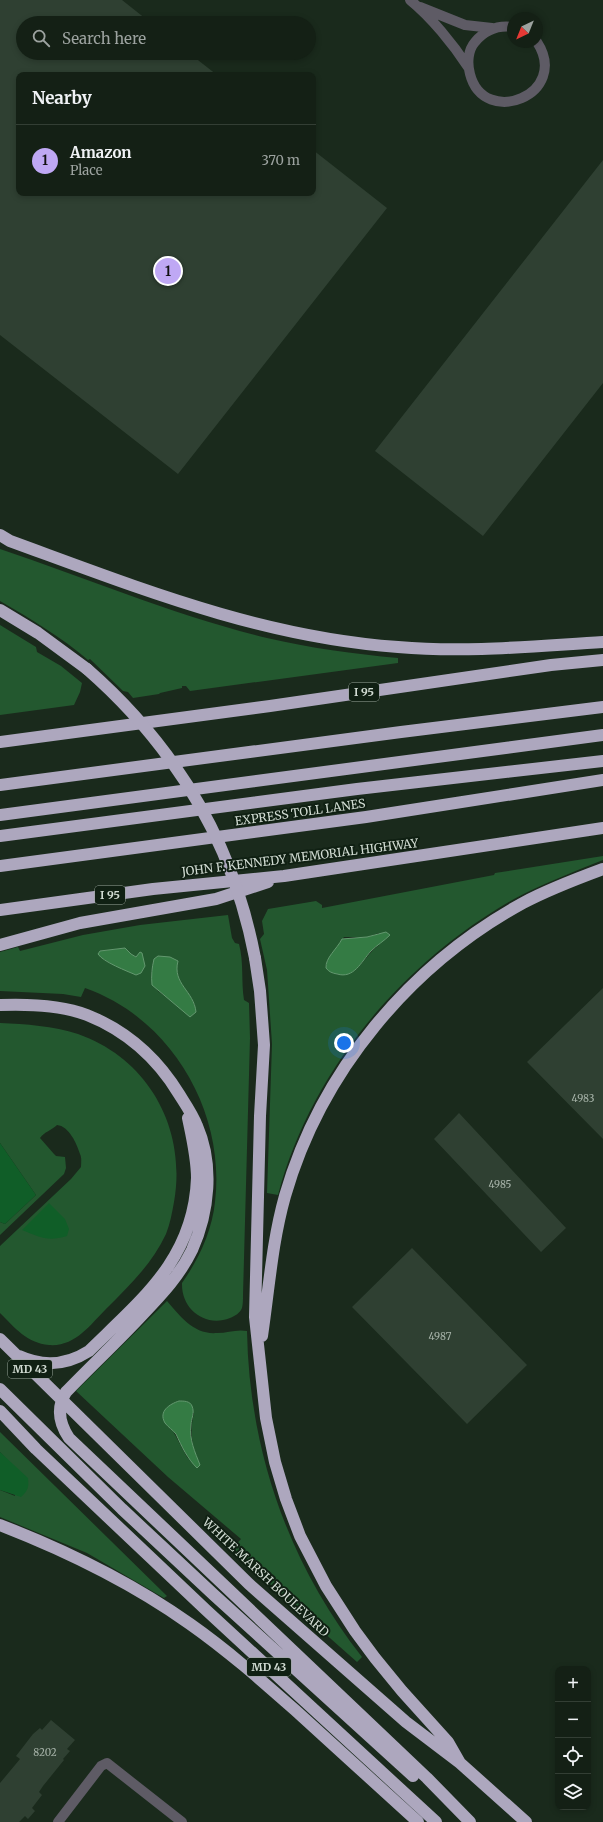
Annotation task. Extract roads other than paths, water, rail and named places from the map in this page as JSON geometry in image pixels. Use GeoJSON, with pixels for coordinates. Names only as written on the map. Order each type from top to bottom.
{"type":"FeatureCollection","features":[{"type":"Feature","properties":{"kind":"highway"},"geometry":{"type":"LineString","coordinates":[[4,538],[213,613],[307,635],[362,644],[422,649],[488,649],[603,642]]}},
{"type":"Feature","properties":{"kind":"highway"},"geometry":{"type":"LineString","coordinates":[[0,610],[38,633],[87,669],[145,726],[191,790],[211,827],[233,878],[246,917],[255,958],[261,1003],[264,1045],[260,1109],[255,1317],[266,1418],[271,1445],[286,1499],[307,1551],[326,1586],[355,1631],[393,1680],[448,1742],[460,1763]]}},
{"type":"Feature","properties":{"kind":"highway","name":"I 95"},"geometry":{"type":"LineString","coordinates":[[0,742],[270,706],[551,665],[603,660]]}},
{"type":"Feature","properties":{"kind":"highway"},"geometry":{"type":"LineString","coordinates":[[0,785],[603,707]]}},
{"type":"Feature","properties":{"kind":"highway"},"geometry":{"type":"LineString","coordinates":[[0,815],[603,735]]}},
{"type":"Feature","properties":{"kind":"highway"},"geometry":{"type":"LineString","coordinates":[[0,836],[365,788],[603,761]]}},
{"type":"Feature","properties":{"kind":"highway","name":"EXPRESS TOLL LANES"},"geometry":{"type":"LineString","coordinates":[[0,866],[366,817],[603,780]]}},
{"type":"Feature","properties":{"kind":"highway","name":"JOHN F. KENNEDY MEMORIAL HIGHWAY"},"geometry":{"type":"LineString","coordinates":[[0,910],[153,889],[284,876],[603,828]]}},
{"type":"Feature","properties":{"kind":"highway"},"geometry":{"type":"LineString","coordinates":[[259,1353],[270,1268],[280,1218],[292,1174],[320,1110],[335,1083],[365,1038],[381,1018],[412,986],[444,957],[467,939],[525,902],[603,869]]}},
{"type":"Feature","properties":{"kind":"highway"},"geometry":{"type":"LineString","coordinates":[[0,945],[80,923],[216,899],[284,876]]}},
{"type":"Feature","properties":{"kind":"highway"},"geometry":{"type":"LineString","coordinates":[[0,1005],[64,1010],[86,1015],[124,1035],[145,1051],[162,1068],[197,1125],[205,1153],[208,1178],[204,1213],[199,1230],[183,1268],[174,1281],[129,1329],[66,1392],[59,1406],[62,1428],[69,1438],[427,1778],[470,1822]]}},
{"type":"Feature","properties":{"kind":"highway"},"geometry":{"type":"LineString","coordinates":[[15,1354],[26,1359],[48,1363],[65,1362],[80,1357],[89,1351],[153,1289],[168,1268],[181,1246],[191,1219],[197,1177],[187,1112],[176,1089]]}},
{"type":"Feature","properties":{"kind":"highway","name":"WHITE MARSH BOULEVARD"},"geometry":{"type":"LineString","coordinates":[[0,1339],[249,1584],[406,1722],[460,1763],[526,1822]]}},
{"type":"Feature","properties":{"kind":"highway"},"geometry":{"type":"LineString","coordinates":[[0,1389],[122,1509],[214,1595],[368,1736],[466,1822]]}},
{"type":"Feature","properties":{"kind":"highway","name":"MD 43"},"geometry":{"type":"LineString","coordinates":[[0,1411],[36,1449],[206,1610],[436,1822]]}},
{"type":"Feature","properties":{"kind":"highway"},"geometry":{"type":"LineString","coordinates":[[0,1525],[52,1545],[104,1571],[153,1600],[191,1625],[272,1690],[418,1822]]}},
{"type":"Feature","properties":{"kind":"street"},"geometry":{"type":"LineString","coordinates":[[413,2],[450,20],[465,25],[492,28],[507,26]]}},
{"type":"Feature","properties":{"kind":"street"},"geometry":{"type":"LineString","coordinates":[[413,2],[458,52],[468,67]]}},
{"type":"Feature","properties":{"kind":"street"},"geometry":{"type":"LineString","coordinates":[[492,28],[482,34],[474,44],[469,55],[468,67],[471,80],[478,90],[488,98],[500,102],[513,102],[525,98],[535,90],[542,79],[545,67],[544,54],[540,48]]}},
{"type":"Feature","properties":{"kind":"street"},"geometry":{"type":"LineString","coordinates":[[58,1822],[101,1766],[107,1764],[182,1822]]}},
{"type":"Feature","properties":{"kind":"place","name":"Amazon"},"geometry":{"type":"Point","coordinates":[168,271]}}]}
